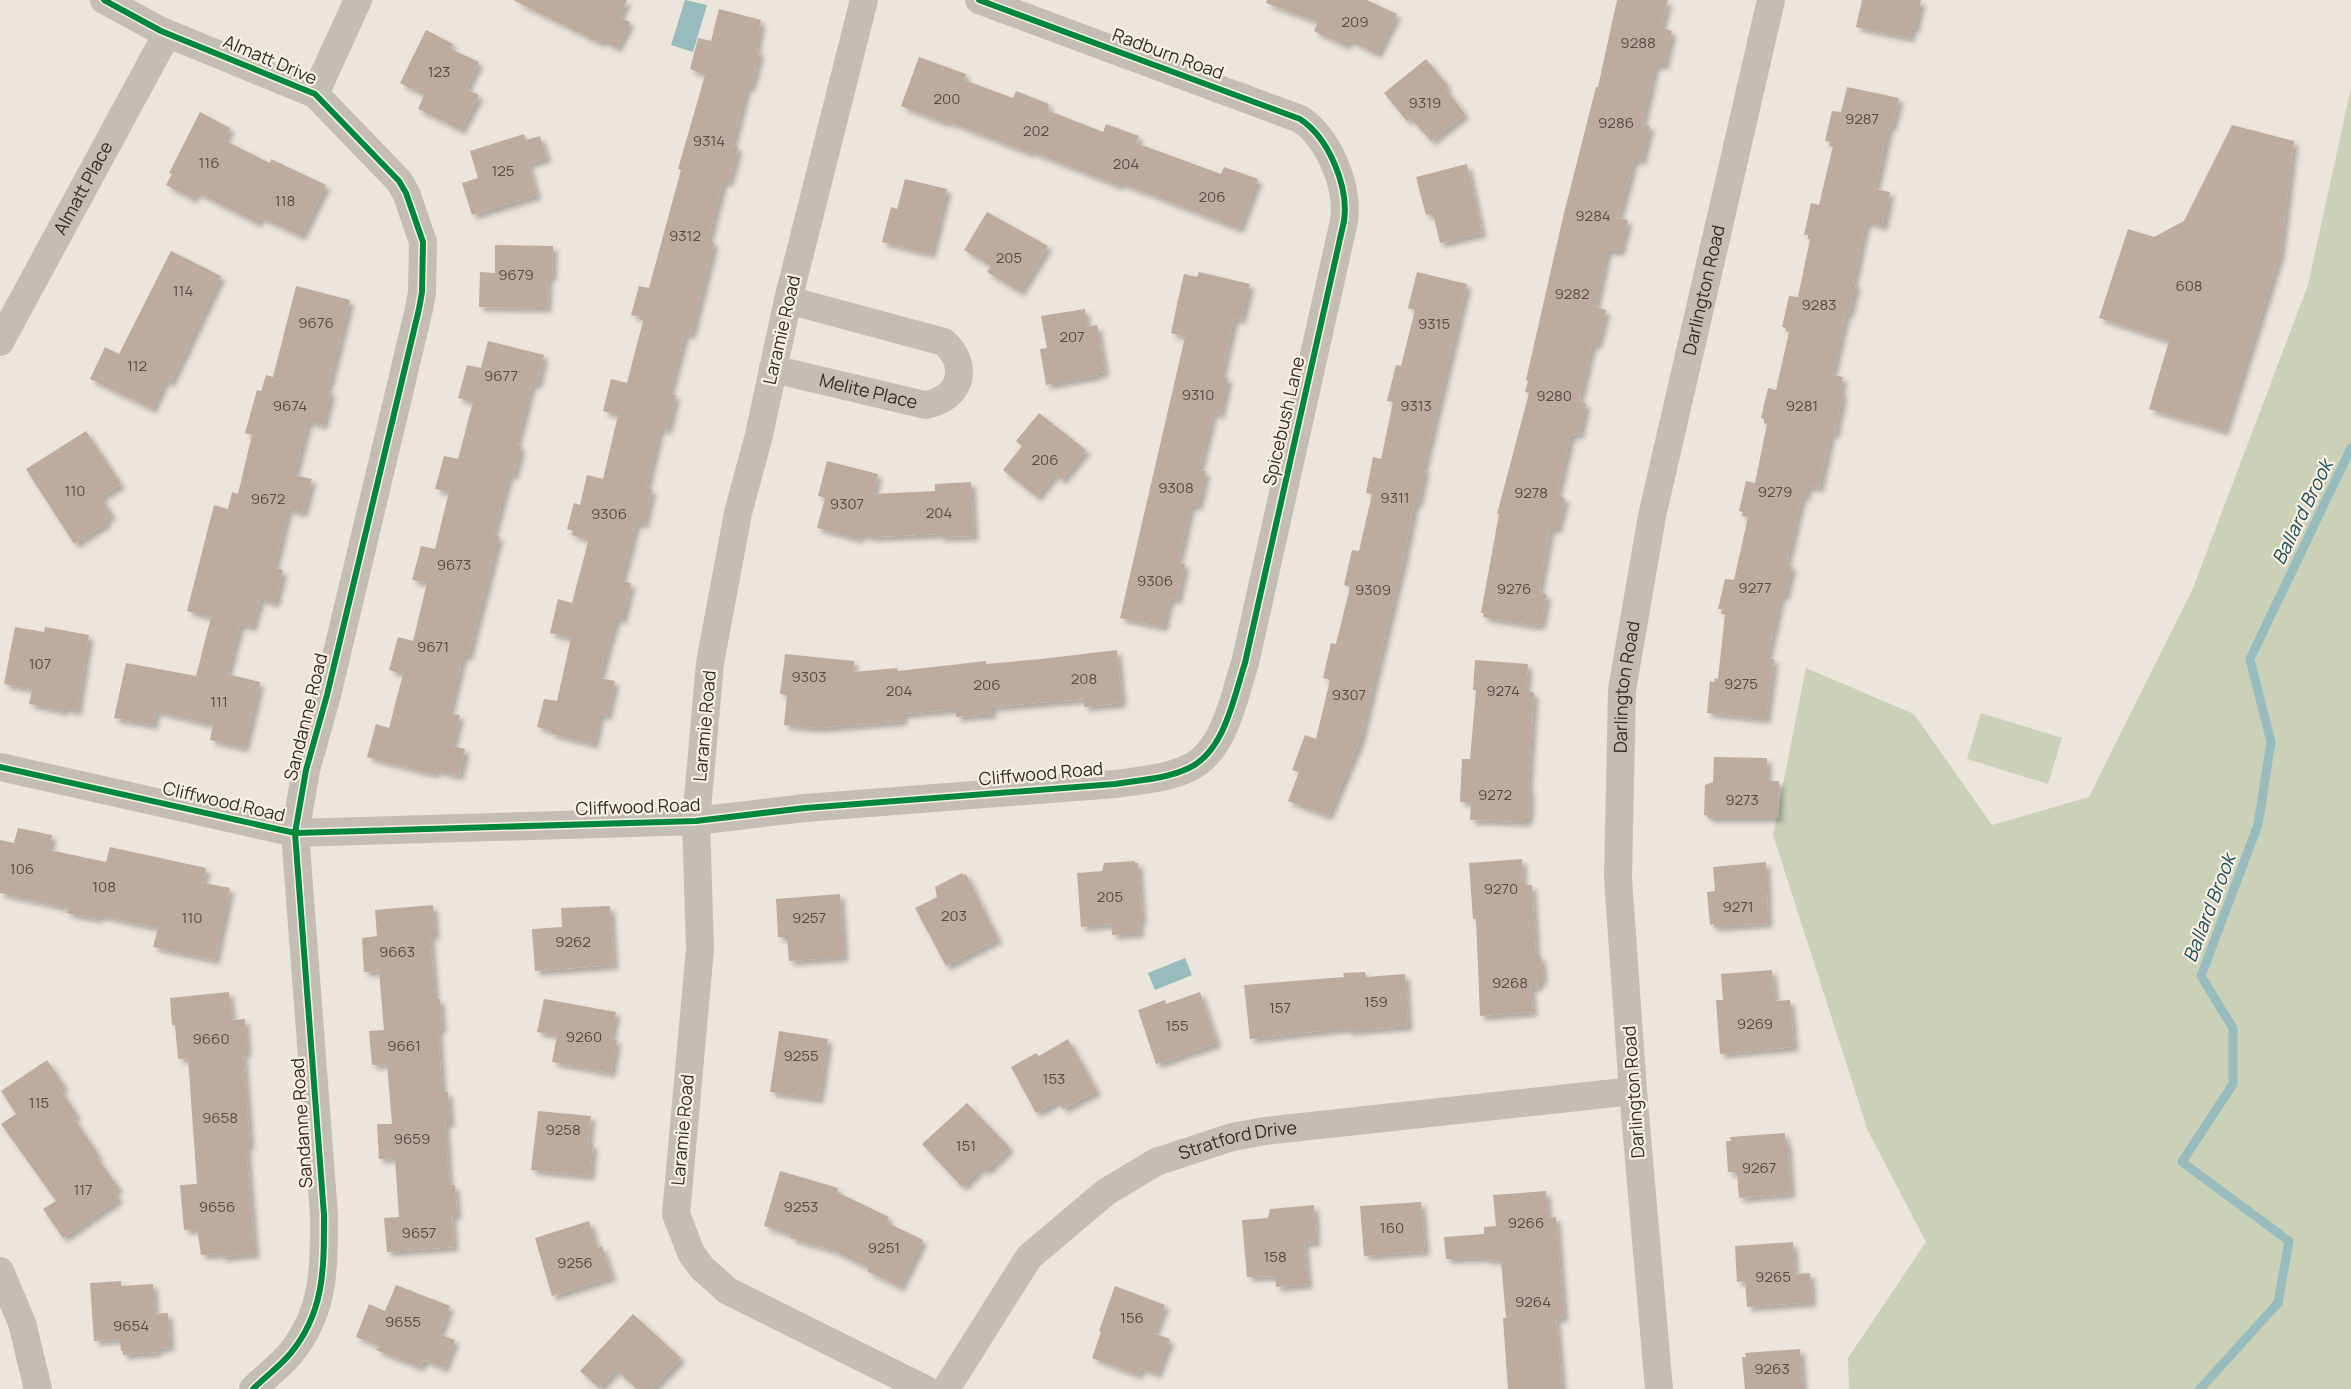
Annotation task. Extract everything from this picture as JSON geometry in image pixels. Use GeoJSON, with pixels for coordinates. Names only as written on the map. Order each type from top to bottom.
{"type":"FeatureCollection","features":[{"type":"Feature","properties":{"kind":"street","name":"Almatt Drive"},"geometry":{"type":"LineString","coordinates":[[104,0],[167,34],[316,94],[399,181],[412,210]]}},
{"type":"Feature","properties":{"kind":"street"},"geometry":{"type":"LineString","coordinates":[[316,94],[358,0]]}},
{"type":"Feature","properties":{"kind":"street","name":"Laramie Road"},"geometry":{"type":"LineString","coordinates":[[864,0],[788,300],[759,435],[738,513],[710,663],[696,821],[700,949],[676,1214],[691,1253],[702,1268],[728,1291],[925,1389]]}},
{"type":"Feature","properties":{"kind":"street","name":"Radburn Road"},"geometry":{"type":"LineString","coordinates":[[979,0],[1300,119],[1312,127],[1330,156]]}},
{"type":"Feature","properties":{"kind":"street","name":"Darlington Road"},"geometry":{"type":"LineString","coordinates":[[1659,1389],[1633,1091],[1618,878],[1622,690],[1652,516],[1771,0]]}},
{"type":"Feature","properties":{"kind":"street","name":"Almatt Place"},"geometry":{"type":"LineString","coordinates":[[0,342],[167,34]]}},
{"type":"Feature","properties":{"kind":"street","name":"Spicebush Lane"},"geometry":{"type":"LineString","coordinates":[[1236,692],[1245,663],[1344,221],[1345,200],[1330,156]]}},
{"type":"Feature","properties":{"kind":"street","name":"Sandanne Road"},"geometry":{"type":"LineString","coordinates":[[253,1389],[291,1353],[311,1323],[324,1267],[324,1214],[295,833],[306,770],[327,695],[419,309],[422,292],[424,242],[412,210]]}},
{"type":"Feature","properties":{"kind":"street","name":"Melite Place"},"geometry":{"type":"LineString","coordinates":[[773,368],[925,405],[936,403],[946,398],[954,389],[958,378],[957,358],[952,349],[939,340],[788,300]]}},
{"type":"Feature","properties":{"kind":"street","name":"Cliffwood Road"},"geometry":{"type":"LineString","coordinates":[[0,767],[295,833],[696,821],[805,808],[1115,784],[1162,777],[1190,767],[1206,756],[1223,730],[1236,692]]}},
{"type":"Feature","properties":{"kind":"street","name":"Stratford Drive"},"geometry":{"type":"LineString","coordinates":[[946,1389],[1029,1257],[1106,1192],[1156,1162],[1232,1137],[1265,1132],[1633,1091]]}},
{"type":"Feature","properties":{"kind":"street"},"geometry":{"type":"LineString","coordinates":[[0,1271],[22,1323],[38,1389]]}},
{"type":"Feature","properties":{"kind":"green space"},"geometry":{"type":"Polygon","coordinates":[[[2351,88],[2351,1389],[1849,1389],[1848,1358],[1926,1242],[1868,1131],[1773,835],[1806,668],[1914,714],[1992,825],[2089,797],[2193,588],[2308,285],[2351,88]]]}},
{"type":"Feature","properties":{"kind":"green space"},"geometry":{"type":"Polygon","coordinates":[[[1981,713],[2062,738],[2048,784],[1967,759],[1981,713]]]}},
{"type":"Feature","properties":{"kind":"water"},"geometry":{"type":"Polygon","coordinates":[[[685,0],[707,5],[693,52],[671,45],[685,0]]]}},
{"type":"Feature","properties":{"kind":"water"},"geometry":{"type":"Polygon","coordinates":[[[1185,958],[1192,975],[1155,990],[1148,973],[1185,958]]]}},
{"type":"Feature","properties":{"kind":"building"},"geometry":{"type":"Polygon","coordinates":[[[513,0],[627,0],[619,17],[630,22],[617,48],[601,40],[600,43],[513,0]]]}},
{"type":"Feature","properties":{"kind":"building"},"geometry":{"type":"Polygon","coordinates":[[[1267,0],[1367,0],[1397,14],[1377,54],[1349,40],[1346,46],[1314,31],[1318,22],[1266,3],[1267,0]]]}},
{"type":"Feature","properties":{"kind":"building"},"geometry":{"type":"Polygon","coordinates":[[[1617,0],[1668,0],[1661,27],[1672,31],[1664,65],[1655,65],[1642,124],[1650,126],[1642,158],[1640,161],[1634,159],[1618,218],[1628,220],[1620,251],[1607,251],[1595,307],[1606,310],[1598,342],[1596,345],[1592,344],[1579,400],[1586,404],[1579,435],[1571,434],[1557,494],[1565,499],[1557,529],[1550,529],[1539,591],[1547,595],[1541,625],[1537,624],[1537,626],[1483,617],[1484,613],[1481,613],[1499,514],[1497,514],[1529,393],[1525,392],[1528,381],[1526,380],[1563,217],[1596,87],[1598,87],[1617,0]]]}},
{"type":"Feature","properties":{"kind":"building"},"geometry":{"type":"Polygon","coordinates":[[[1862,0],[1921,0],[1915,29],[1912,28],[1910,38],[1856,27],[1862,0]]]}},
{"type":"Feature","properties":{"kind":"building"},"geometry":{"type":"Polygon","coordinates":[[[719,9],[761,20],[756,51],[760,52],[751,87],[747,86],[732,145],[738,147],[729,182],[723,181],[708,240],[714,242],[691,335],[685,333],[669,393],[676,395],[667,430],[660,428],[646,488],[652,489],[644,524],[636,523],[621,581],[631,583],[622,620],[616,618],[599,678],[615,681],[607,716],[600,714],[594,744],[552,734],[552,731],[537,727],[544,699],[557,701],[571,638],[550,633],[558,599],[572,603],[588,542],[587,539],[572,535],[573,531],[567,529],[574,503],[580,505],[587,475],[603,479],[618,415],[603,411],[611,379],[627,383],[643,321],[641,317],[631,315],[639,286],[649,288],[681,170],[678,169],[705,75],[690,69],[698,38],[711,41],[719,9]]]}},
{"type":"Feature","properties":{"kind":"building"},"geometry":{"type":"Polygon","coordinates":[[[426,30],[453,44],[451,49],[479,62],[466,89],[479,95],[461,130],[418,109],[424,95],[400,83],[426,30]]]}},
{"type":"Feature","properties":{"kind":"building"},"geometry":{"type":"Polygon","coordinates":[[[919,57],[966,74],[964,80],[1013,98],[1016,91],[1049,104],[1047,110],[1103,132],[1106,124],[1139,136],[1136,143],[1221,174],[1224,167],[1258,179],[1239,229],[1120,183],[1119,186],[1030,151],[1029,153],[947,121],[946,123],[901,106],[919,57]]]}},
{"type":"Feature","properties":{"kind":"building"},"geometry":{"type":"Polygon","coordinates":[[[1426,59],[1448,86],[1445,88],[1465,114],[1431,141],[1410,118],[1407,121],[1384,93],[1426,59]]]}},
{"type":"Feature","properties":{"kind":"building"},"geometry":{"type":"Polygon","coordinates":[[[1847,87],[1899,98],[1892,127],[1889,126],[1875,189],[1890,192],[1883,226],[1866,222],[1853,283],[1856,284],[1849,313],[1846,313],[1832,375],[1843,377],[1840,392],[1843,393],[1835,434],[1831,433],[1819,488],[1808,486],[1805,497],[1802,496],[1786,564],[1792,565],[1785,596],[1781,595],[1767,658],[1774,659],[1766,719],[1707,713],[1710,681],[1714,682],[1715,678],[1718,679],[1725,614],[1721,614],[1722,609],[1718,609],[1725,579],[1734,580],[1748,517],[1742,516],[1743,512],[1739,511],[1746,481],[1755,483],[1767,424],[1761,418],[1768,388],[1776,390],[1789,332],[1786,331],[1786,328],[1782,327],[1789,296],[1798,297],[1810,239],[1808,239],[1808,235],[1804,235],[1811,203],[1819,205],[1833,146],[1829,146],[1830,142],[1825,141],[1832,111],[1841,112],[1847,87]]]}},
{"type":"Feature","properties":{"kind":"building"},"geometry":{"type":"Polygon","coordinates":[[[200,112],[230,128],[224,140],[270,163],[271,159],[326,185],[301,236],[260,217],[257,223],[196,192],[193,199],[166,185],[172,174],[169,173],[200,112]]]}},
{"type":"Feature","properties":{"kind":"building"},"geometry":{"type":"Polygon","coordinates":[[[2232,125],[2294,141],[2280,254],[2224,431],[2149,409],[2169,341],[2099,318],[2128,229],[2154,237],[2184,221],[2232,125]]]}},
{"type":"Feature","properties":{"kind":"building"},"geometry":{"type":"Polygon","coordinates":[[[524,134],[526,140],[540,136],[547,158],[528,164],[537,195],[472,215],[462,183],[478,178],[470,151],[524,134]]]}},
{"type":"Feature","properties":{"kind":"building"},"geometry":{"type":"Polygon","coordinates":[[[1467,164],[1482,233],[1440,243],[1433,214],[1426,215],[1416,177],[1467,164]]]}},
{"type":"Feature","properties":{"kind":"building"},"geometry":{"type":"Polygon","coordinates":[[[905,179],[947,189],[931,254],[882,242],[891,207],[897,209],[905,179]]]}},
{"type":"Feature","properties":{"kind":"building"},"geometry":{"type":"Polygon","coordinates":[[[987,212],[1048,246],[1020,292],[987,272],[991,266],[964,250],[987,212]]]}},
{"type":"Feature","properties":{"kind":"building"},"geometry":{"type":"Polygon","coordinates":[[[495,245],[553,246],[552,277],[548,277],[547,308],[479,307],[480,272],[495,273],[495,245]]]}},
{"type":"Feature","properties":{"kind":"building"},"geometry":{"type":"Polygon","coordinates":[[[171,251],[221,276],[170,383],[165,380],[152,409],[90,379],[105,347],[119,354],[171,251]]]}},
{"type":"Feature","properties":{"kind":"building"},"geometry":{"type":"Polygon","coordinates":[[[1199,272],[1250,284],[1241,320],[1234,318],[1221,376],[1228,378],[1220,414],[1213,412],[1199,470],[1206,471],[1198,506],[1191,505],[1178,562],[1185,564],[1177,600],[1170,598],[1163,627],[1120,618],[1185,337],[1171,333],[1177,304],[1184,274],[1197,277],[1199,272]]]}},
{"type":"Feature","properties":{"kind":"building"},"geometry":{"type":"Polygon","coordinates":[[[1417,272],[1467,284],[1423,469],[1425,469],[1418,503],[1415,502],[1403,561],[1360,740],[1328,816],[1288,801],[1299,772],[1292,770],[1305,735],[1316,739],[1330,680],[1323,678],[1331,643],[1336,644],[1350,587],[1344,585],[1352,550],[1359,551],[1372,494],[1366,493],[1373,457],[1381,459],[1393,402],[1387,401],[1396,365],[1401,366],[1415,310],[1408,308],[1417,272]]]}},
{"type":"Feature","properties":{"kind":"building"},"geometry":{"type":"Polygon","coordinates":[[[296,286],[350,300],[327,391],[331,392],[323,425],[308,421],[294,475],[312,479],[303,513],[288,509],[274,568],[283,570],[275,603],[260,599],[252,627],[240,624],[227,674],[260,682],[244,748],[210,740],[213,725],[156,711],[153,725],[114,718],[126,663],[196,676],[211,617],[187,611],[214,505],[228,509],[232,492],[238,494],[252,435],[245,433],[257,390],[261,391],[266,375],[273,377],[296,286]]]}},
{"type":"Feature","properties":{"kind":"building"},"geometry":{"type":"Polygon","coordinates":[[[1085,309],[1087,327],[1097,325],[1105,372],[1046,385],[1040,349],[1047,348],[1041,316],[1085,309]]]}},
{"type":"Feature","properties":{"kind":"building"},"geometry":{"type":"Polygon","coordinates":[[[488,341],[544,355],[537,385],[532,383],[516,444],[521,446],[514,475],[509,474],[493,534],[499,536],[468,656],[463,655],[449,713],[460,715],[452,746],[465,749],[459,776],[435,770],[434,774],[367,757],[376,724],[389,728],[403,674],[389,670],[398,637],[413,641],[427,583],[412,580],[421,546],[435,549],[449,492],[435,489],[444,456],[458,459],[473,402],[458,398],[467,365],[481,368],[488,341]]]}},
{"type":"Feature","properties":{"kind":"building"},"geometry":{"type":"Polygon","coordinates":[[[1039,413],[1086,450],[1062,480],[1055,474],[1037,497],[1003,470],[1022,446],[1016,441],[1039,413]]]}},
{"type":"Feature","properties":{"kind":"building"},"geometry":{"type":"Polygon","coordinates":[[[86,431],[121,484],[101,497],[112,515],[105,519],[107,523],[74,544],[26,469],[86,431]]]}},
{"type":"Feature","properties":{"kind":"building"},"geometry":{"type":"Polygon","coordinates":[[[827,461],[878,474],[873,494],[935,491],[935,484],[971,482],[974,536],[940,537],[940,534],[872,537],[860,534],[859,539],[817,528],[825,498],[818,496],[827,461]]]}},
{"type":"Feature","properties":{"kind":"building"},"geometry":{"type":"Polygon","coordinates":[[[15,627],[44,632],[45,627],[89,635],[77,711],[64,708],[63,711],[29,704],[32,689],[4,684],[15,627]]]}},
{"type":"Feature","properties":{"kind":"building"},"geometry":{"type":"Polygon","coordinates":[[[1117,650],[1122,703],[1084,707],[1083,699],[992,707],[992,714],[956,717],[956,709],[903,714],[903,721],[818,728],[784,725],[787,695],[780,694],[785,654],[854,661],[853,672],[897,668],[898,671],[986,661],[986,664],[1117,650]]]}},
{"type":"Feature","properties":{"kind":"building"},"geometry":{"type":"Polygon","coordinates":[[[1475,660],[1528,664],[1526,690],[1534,693],[1528,789],[1530,789],[1529,819],[1525,819],[1525,822],[1470,820],[1471,802],[1460,802],[1462,759],[1470,759],[1476,690],[1473,690],[1475,660]]]}},
{"type":"Feature","properties":{"kind":"building"},"geometry":{"type":"Polygon","coordinates":[[[1714,757],[1767,758],[1767,781],[1779,781],[1778,818],[1708,818],[1708,816],[1704,815],[1705,785],[1713,782],[1714,757]]]}},
{"type":"Feature","properties":{"kind":"building"},"geometry":{"type":"Polygon","coordinates":[[[18,828],[52,835],[49,850],[106,862],[110,847],[206,868],[203,883],[230,888],[215,960],[153,947],[158,928],[99,915],[98,919],[67,913],[68,908],[0,893],[0,840],[14,843],[18,828]]]}},
{"type":"Feature","properties":{"kind":"building"},"geometry":{"type":"Polygon","coordinates":[[[1522,859],[1523,885],[1532,885],[1536,956],[1541,956],[1543,980],[1539,980],[1539,986],[1531,987],[1533,1012],[1480,1016],[1476,919],[1473,919],[1469,863],[1522,859]]]}},
{"type":"Feature","properties":{"kind":"building"},"geometry":{"type":"Polygon","coordinates":[[[1135,861],[1135,863],[1138,863],[1142,920],[1139,920],[1140,933],[1112,935],[1111,924],[1081,927],[1077,873],[1102,871],[1104,863],[1135,861]]]}},
{"type":"Feature","properties":{"kind":"building"},"geometry":{"type":"Polygon","coordinates":[[[1766,862],[1768,923],[1714,927],[1714,924],[1710,925],[1707,892],[1715,891],[1713,867],[1766,862]]]}},
{"type":"Feature","properties":{"kind":"building"},"geometry":{"type":"Polygon","coordinates":[[[962,873],[966,874],[998,939],[946,966],[915,908],[937,897],[935,887],[962,873]]]}},
{"type":"Feature","properties":{"kind":"building"},"geometry":{"type":"Polygon","coordinates":[[[840,894],[844,957],[789,961],[787,937],[778,937],[776,899],[840,894]]]}},
{"type":"Feature","properties":{"kind":"building"},"geometry":{"type":"Polygon","coordinates":[[[433,905],[435,935],[430,935],[435,999],[440,999],[442,1028],[438,1029],[442,1092],[448,1092],[450,1123],[445,1123],[449,1185],[455,1185],[457,1215],[452,1215],[454,1247],[387,1252],[384,1218],[399,1217],[395,1158],[379,1159],[377,1124],[392,1124],[387,1064],[372,1065],[369,1031],[384,1030],[379,971],[364,972],[362,938],[377,936],[375,910],[433,905]]]}},
{"type":"Feature","properties":{"kind":"building"},"geometry":{"type":"Polygon","coordinates":[[[610,906],[614,965],[535,971],[532,929],[562,927],[561,908],[610,906]]]}},
{"type":"Feature","properties":{"kind":"building"},"geometry":{"type":"Polygon","coordinates":[[[1772,970],[1775,1001],[1790,1000],[1794,1047],[1720,1054],[1716,1000],[1723,1000],[1721,974],[1772,970]]]}},
{"type":"Feature","properties":{"kind":"building"},"geometry":{"type":"Polygon","coordinates":[[[1365,972],[1366,977],[1405,974],[1408,1026],[1347,1031],[1347,1028],[1250,1039],[1244,985],[1344,977],[1343,973],[1365,972]]]}},
{"type":"Feature","properties":{"kind":"building"},"geometry":{"type":"Polygon","coordinates":[[[229,992],[232,1020],[245,1019],[247,1052],[243,1053],[250,1146],[246,1146],[255,1254],[221,1257],[221,1254],[201,1255],[197,1229],[184,1230],[180,1185],[197,1184],[188,1058],[178,1059],[175,1025],[172,1025],[170,998],[229,992]]]}},
{"type":"Feature","properties":{"kind":"building"},"geometry":{"type":"Polygon","coordinates":[[[1200,992],[1217,1043],[1156,1064],[1138,1010],[1165,1000],[1166,1004],[1200,992]]]}},
{"type":"Feature","properties":{"kind":"building"},"geometry":{"type":"Polygon","coordinates":[[[544,999],[616,1012],[611,1039],[617,1040],[611,1073],[552,1062],[557,1035],[537,1032],[544,999]]]}},
{"type":"Feature","properties":{"kind":"building"},"geometry":{"type":"Polygon","coordinates":[[[779,1031],[828,1039],[819,1099],[770,1092],[779,1031]]]}},
{"type":"Feature","properties":{"kind":"building"},"geometry":{"type":"Polygon","coordinates":[[[1068,1039],[1097,1091],[1063,1109],[1058,1101],[1036,1113],[1011,1067],[1036,1053],[1039,1056],[1068,1039]]]}},
{"type":"Feature","properties":{"kind":"building"},"geometry":{"type":"Polygon","coordinates":[[[47,1060],[64,1086],[60,1089],[77,1115],[73,1117],[99,1156],[97,1158],[119,1188],[114,1191],[119,1199],[63,1238],[43,1209],[56,1201],[1,1124],[16,1114],[1,1091],[47,1060]]]}},
{"type":"Feature","properties":{"kind":"building"},"geometry":{"type":"Polygon","coordinates":[[[967,1103],[1010,1148],[986,1171],[982,1167],[962,1187],[922,1144],[967,1103]]]}},
{"type":"Feature","properties":{"kind":"building"},"geometry":{"type":"Polygon","coordinates":[[[538,1111],[591,1116],[588,1144],[593,1144],[590,1176],[531,1170],[538,1111]]]}},
{"type":"Feature","properties":{"kind":"building"},"geometry":{"type":"Polygon","coordinates":[[[1785,1133],[1791,1194],[1739,1198],[1737,1172],[1728,1172],[1726,1141],[1731,1141],[1730,1137],[1785,1133]]]}},
{"type":"Feature","properties":{"kind":"building"},"geometry":{"type":"Polygon","coordinates":[[[780,1171],[838,1188],[837,1192],[889,1217],[886,1222],[923,1240],[900,1287],[867,1271],[869,1268],[832,1250],[790,1238],[791,1234],[764,1226],[780,1171]]]}},
{"type":"Feature","properties":{"kind":"building"},"geometry":{"type":"Polygon","coordinates":[[[1546,1191],[1548,1218],[1556,1217],[1564,1317],[1556,1318],[1562,1389],[1508,1389],[1503,1318],[1506,1318],[1501,1261],[1481,1258],[1446,1259],[1444,1237],[1484,1234],[1484,1227],[1496,1226],[1493,1195],[1546,1191]]]}},
{"type":"Feature","properties":{"kind":"building"},"geometry":{"type":"Polygon","coordinates":[[[1421,1202],[1425,1251],[1364,1256],[1360,1206],[1421,1202]]]}},
{"type":"Feature","properties":{"kind":"building"},"geometry":{"type":"Polygon","coordinates":[[[1314,1205],[1316,1242],[1304,1243],[1308,1284],[1276,1287],[1275,1276],[1247,1277],[1242,1220],[1268,1218],[1270,1209],[1314,1205]]]}},
{"type":"Feature","properties":{"kind":"building"},"geometry":{"type":"Polygon","coordinates":[[[589,1221],[597,1248],[602,1246],[612,1277],[552,1296],[535,1238],[589,1221]]]}},
{"type":"Feature","properties":{"kind":"building"},"geometry":{"type":"Polygon","coordinates":[[[1793,1242],[1795,1274],[1810,1273],[1812,1302],[1747,1307],[1745,1281],[1737,1282],[1735,1246],[1793,1242]]]}},
{"type":"Feature","properties":{"kind":"building"},"geometry":{"type":"Polygon","coordinates":[[[121,1281],[121,1286],[153,1284],[155,1314],[168,1313],[170,1347],[158,1348],[158,1352],[123,1355],[120,1339],[94,1341],[90,1283],[121,1281]]]}},
{"type":"Feature","properties":{"kind":"building"},"geometry":{"type":"Polygon","coordinates":[[[396,1285],[450,1306],[439,1334],[455,1340],[444,1368],[424,1360],[419,1367],[376,1350],[380,1346],[356,1337],[369,1304],[385,1311],[396,1285]]]}},
{"type":"Feature","properties":{"kind":"building"},"geometry":{"type":"Polygon","coordinates":[[[1115,1286],[1165,1305],[1154,1333],[1170,1339],[1157,1374],[1141,1368],[1138,1375],[1092,1358],[1101,1332],[1099,1331],[1115,1286]]]}},
{"type":"Feature","properties":{"kind":"building"},"geometry":{"type":"Polygon","coordinates":[[[633,1314],[681,1358],[652,1389],[637,1389],[616,1370],[599,1388],[580,1371],[633,1314]]]}},
{"type":"Feature","properties":{"kind":"building"},"geometry":{"type":"Polygon","coordinates":[[[1800,1349],[1803,1389],[1745,1389],[1742,1357],[1746,1357],[1745,1353],[1800,1349]]]}},
{"type":"Feature","properties":{"kind":"waterway","name":"Ballard Brook"},"geometry":{"type":"LineString","coordinates":[[2200,1389],[2278,1303],[2289,1241],[2182,1162],[2233,1084],[2233,1028],[2201,976],[2258,825],[2271,742],[2250,659],[2351,448]]}},
{"type":"Feature","properties":{"kind":"cycle path"},"geometry":{"type":"LineString","coordinates":[[104,0],[161,31],[315,94],[399,181],[406,193],[423,242],[422,292],[419,309],[327,695],[306,770],[295,833],[324,1215],[324,1253],[320,1288],[310,1322],[302,1338],[286,1359],[253,1389]]}},
{"type":"Feature","properties":{"kind":"cycle path"},"geometry":{"type":"LineString","coordinates":[[0,767],[295,833],[696,821],[805,808],[1115,784],[1171,775],[1189,768],[1201,760],[1220,736],[1232,706],[1245,663],[1344,221],[1345,208],[1340,179],[1335,164],[1320,138],[1300,119],[979,0]]}}]}
